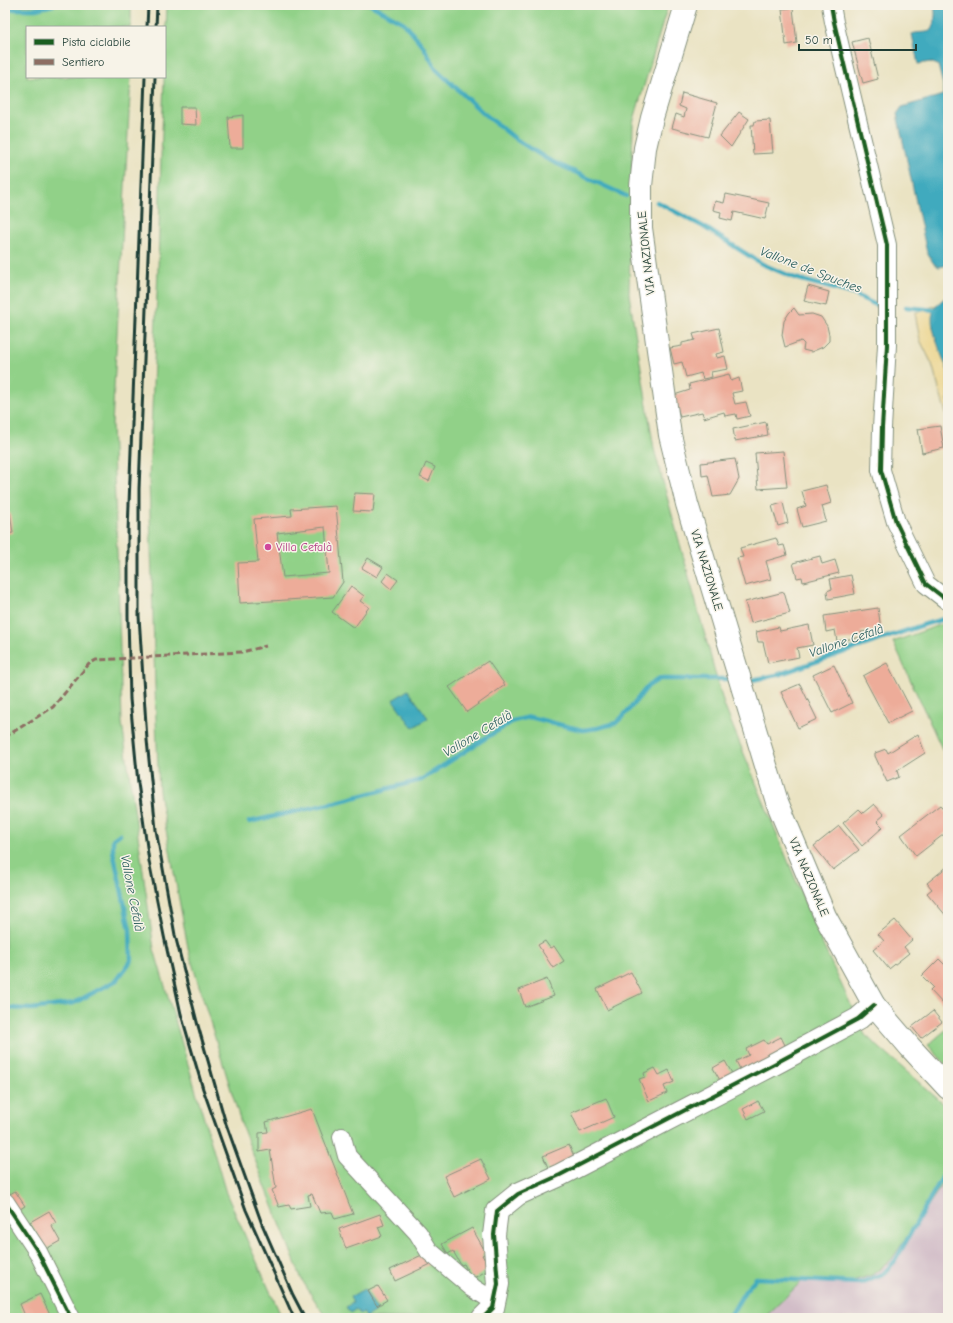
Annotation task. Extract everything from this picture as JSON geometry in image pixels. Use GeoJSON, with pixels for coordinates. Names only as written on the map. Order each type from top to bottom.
{"type":"FeatureCollection","features":[{"type":"Feature","properties":{"kind":"main road","name":"VIA NAZIONALE"},"geometry":{"type":"LineString","coordinates":[[686,5],[652,118],[645,148],[641,186],[641,228],[670,435],[687,504],[777,802],[825,916],[874,1005],[948,1088]]}},
{"type":"Feature","properties":{"kind":"main road"},"geometry":{"type":"LineString","coordinates":[[489,1310],[498,1284],[494,1235],[497,1211],[518,1194],[560,1175],[774,1064],[858,1019],[874,1005]]}},
{"type":"Feature","properties":{"kind":"street"},"geometry":{"type":"LineString","coordinates":[[831,5],[887,245],[887,345],[881,470],[896,522],[926,584],[948,601]]}},
{"type":"Feature","properties":{"kind":"street"},"geometry":{"type":"LineString","coordinates":[[342,1137],[347,1156],[418,1233],[429,1251],[473,1288],[489,1310]]}},
{"type":"Feature","properties":{"kind":"street"},"geometry":{"type":"LineString","coordinates":[[5,1202],[38,1252],[71,1318]]}},
{"type":"Feature","properties":{"kind":"shaded area"},"geometry":{"type":"Polygon","coordinates":[[[948,1176],[948,1318],[764,1318],[804,1279],[846,1283],[891,1260],[948,1176]]]}},
{"type":"Feature","properties":{"kind":"green space"},"geometry":{"type":"Polygon","coordinates":[[[5,5],[131,5],[131,26],[26,26],[26,78],[131,78],[112,425],[122,723],[154,949],[226,1193],[282,1318],[5,1318],[5,5]]]}},
{"type":"Feature","properties":{"kind":"green space"},"geometry":{"type":"Polygon","coordinates":[[[167,5],[668,5],[633,123],[629,294],[654,449],[724,705],[820,939],[865,1035],[948,1108],[948,1176],[891,1260],[872,1275],[846,1283],[804,1279],[764,1318],[326,1318],[302,1280],[243,1129],[189,953],[159,792],[149,479],[164,78],[166,78],[167,5]]]}},
{"type":"Feature","properties":{"kind":"green space"},"geometry":{"type":"Polygon","coordinates":[[[945,623],[948,626],[948,762],[893,642],[945,623]]]}},
{"type":"Feature","properties":{"kind":"green space"},"geometry":{"type":"Polygon","coordinates":[[[948,1028],[948,1067],[928,1045],[948,1028]]]}},
{"type":"Feature","properties":{"kind":"sand"},"geometry":{"type":"Polygon","coordinates":[[[937,305],[934,310],[933,328],[948,371],[948,421],[932,364],[920,340],[915,313],[937,305]]]}},
{"type":"Feature","properties":{"kind":"water"},"geometry":{"type":"Polygon","coordinates":[[[934,5],[948,5],[948,265],[939,267],[934,264],[927,253],[897,114],[902,107],[943,95],[943,85],[938,65],[930,62],[918,64],[912,34],[932,30],[935,18],[934,5]]]}},
{"type":"Feature","properties":{"kind":"water"},"geometry":{"type":"Polygon","coordinates":[[[948,296],[948,371],[935,337],[932,317],[937,305],[948,296]]]}},
{"type":"Feature","properties":{"kind":"water"},"geometry":{"type":"Polygon","coordinates":[[[408,690],[428,718],[413,728],[393,700],[408,690]]]}},
{"type":"Feature","properties":{"kind":"water"},"geometry":{"type":"Polygon","coordinates":[[[364,1289],[377,1310],[366,1317],[363,1312],[360,1314],[356,1309],[350,1313],[346,1307],[353,1303],[350,1297],[364,1289]]]}},
{"type":"Feature","properties":{"kind":"building"},"geometry":{"type":"Polygon","coordinates":[[[793,8],[797,43],[786,45],[782,9],[793,8]]]}},
{"type":"Feature","properties":{"kind":"building"},"geometry":{"type":"Polygon","coordinates":[[[868,38],[878,79],[863,83],[852,42],[868,38]]]}},
{"type":"Feature","properties":{"kind":"building"},"geometry":{"type":"Polygon","coordinates":[[[682,93],[717,103],[708,137],[672,128],[676,114],[684,117],[686,109],[679,106],[682,93]]]}},
{"type":"Feature","properties":{"kind":"building"},"geometry":{"type":"Polygon","coordinates":[[[180,107],[195,107],[196,125],[180,124],[180,107]]]}},
{"type":"Feature","properties":{"kind":"building"},"geometry":{"type":"Polygon","coordinates":[[[739,112],[749,119],[731,147],[720,136],[739,112]]]}},
{"type":"Feature","properties":{"kind":"building"},"geometry":{"type":"Polygon","coordinates":[[[243,115],[243,148],[230,148],[228,117],[243,115]]]}},
{"type":"Feature","properties":{"kind":"building"},"geometry":{"type":"Polygon","coordinates":[[[770,120],[773,153],[753,154],[751,125],[754,125],[755,121],[770,120]]]}},
{"type":"Feature","properties":{"kind":"building"},"geometry":{"type":"Polygon","coordinates":[[[726,194],[769,203],[765,219],[734,212],[732,221],[720,218],[721,212],[713,210],[715,201],[724,203],[726,194]]]}},
{"type":"Feature","properties":{"kind":"building"},"geometry":{"type":"Polygon","coordinates":[[[808,286],[829,292],[826,306],[804,301],[808,286]]]}},
{"type":"Feature","properties":{"kind":"building"},"geometry":{"type":"Polygon","coordinates":[[[794,308],[799,315],[812,314],[821,317],[827,326],[829,335],[829,341],[823,347],[811,352],[803,350],[804,344],[801,341],[785,347],[782,335],[784,321],[794,308]]]}},
{"type":"Feature","properties":{"kind":"building"},"geometry":{"type":"Polygon","coordinates":[[[719,328],[724,352],[716,354],[717,358],[725,356],[728,369],[711,372],[712,377],[703,379],[701,373],[686,377],[682,362],[674,364],[670,348],[682,346],[682,343],[695,340],[693,334],[719,328]]]}},
{"type":"Feature","properties":{"kind":"building"},"geometry":{"type":"Polygon","coordinates":[[[729,374],[731,381],[739,378],[742,391],[732,393],[735,404],[746,402],[750,416],[737,419],[736,414],[725,416],[724,412],[704,418],[702,412],[680,417],[674,395],[690,390],[689,384],[729,374]]]}},
{"type":"Feature","properties":{"kind":"building"},"geometry":{"type":"Polygon","coordinates":[[[766,422],[768,435],[735,441],[733,429],[766,422]]]}},
{"type":"Feature","properties":{"kind":"building"},"geometry":{"type":"Polygon","coordinates":[[[940,426],[944,448],[922,453],[918,429],[940,426]]]}},
{"type":"Feature","properties":{"kind":"building"},"geometry":{"type":"Polygon","coordinates":[[[783,451],[787,487],[758,489],[755,453],[783,451]]]}},
{"type":"Feature","properties":{"kind":"building"},"geometry":{"type":"Polygon","coordinates":[[[735,459],[739,479],[730,495],[713,497],[708,475],[702,476],[701,463],[735,459]]]}},
{"type":"Feature","properties":{"kind":"building"},"geometry":{"type":"Polygon","coordinates":[[[426,463],[435,467],[429,481],[420,477],[426,463]]]}},
{"type":"Feature","properties":{"kind":"building"},"geometry":{"type":"Polygon","coordinates":[[[826,485],[831,503],[822,506],[826,521],[802,527],[797,509],[806,506],[802,491],[826,485]]]}},
{"type":"Feature","properties":{"kind":"building"},"geometry":{"type":"Polygon","coordinates":[[[355,493],[375,494],[373,512],[353,511],[355,493]]]}},
{"type":"Feature","properties":{"kind":"building"},"geometry":{"type":"Polygon","coordinates":[[[783,503],[788,523],[778,526],[772,506],[783,503]]]}},
{"type":"Feature","properties":{"kind":"building","name":"Villa Cefalà"},"geometry":{"type":"Polygon","coordinates":[[[336,506],[343,582],[333,597],[240,603],[238,563],[258,562],[254,519],[292,516],[291,509],[336,506]],[[325,527],[277,533],[283,577],[329,573],[325,527]]]}},
{"type":"Feature","properties":{"kind":"building"},"geometry":{"type":"Polygon","coordinates":[[[10,513],[13,533],[5,534],[5,514],[10,513]]]}},
{"type":"Feature","properties":{"kind":"building"},"geometry":{"type":"Polygon","coordinates":[[[776,538],[779,546],[784,545],[787,555],[766,561],[771,579],[745,586],[737,558],[743,557],[740,548],[776,538]]]}},
{"type":"Feature","properties":{"kind":"building"},"geometry":{"type":"Polygon","coordinates":[[[820,556],[822,564],[835,560],[839,573],[803,582],[802,577],[797,578],[793,563],[820,556]]]}},
{"type":"Feature","properties":{"kind":"building"},"geometry":{"type":"Polygon","coordinates":[[[368,558],[383,567],[377,577],[362,568],[368,558]]]}},
{"type":"Feature","properties":{"kind":"building"},"geometry":{"type":"Polygon","coordinates":[[[388,573],[398,580],[391,589],[382,581],[388,573]]]}},
{"type":"Feature","properties":{"kind":"building"},"geometry":{"type":"Polygon","coordinates":[[[851,575],[855,594],[828,599],[827,591],[832,589],[830,579],[851,575]]]}},
{"type":"Feature","properties":{"kind":"building"},"geometry":{"type":"Polygon","coordinates":[[[351,586],[364,596],[360,601],[369,607],[354,628],[332,612],[351,586]]]}},
{"type":"Feature","properties":{"kind":"building"},"geometry":{"type":"Polygon","coordinates":[[[784,592],[790,613],[751,623],[745,602],[784,592]]]}},
{"type":"Feature","properties":{"kind":"building"},"geometry":{"type":"Polygon","coordinates":[[[878,608],[881,629],[861,632],[862,637],[837,641],[835,630],[826,632],[824,616],[878,608]]]}},
{"type":"Feature","properties":{"kind":"building"},"geometry":{"type":"Polygon","coordinates":[[[809,625],[813,645],[797,648],[799,657],[768,663],[763,642],[758,642],[756,632],[779,627],[780,631],[809,625]]]}},
{"type":"Feature","properties":{"kind":"building"},"geometry":{"type":"Polygon","coordinates":[[[488,661],[505,685],[467,712],[449,687],[488,661]]]}},
{"type":"Feature","properties":{"kind":"building"},"geometry":{"type":"Polygon","coordinates":[[[887,663],[912,711],[888,723],[863,676],[887,663]]]}},
{"type":"Feature","properties":{"kind":"building"},"geometry":{"type":"Polygon","coordinates":[[[834,665],[852,703],[832,713],[813,675],[834,665]]]}},
{"type":"Feature","properties":{"kind":"building"},"geometry":{"type":"Polygon","coordinates":[[[800,684],[817,719],[798,728],[781,692],[800,684]]]}},
{"type":"Feature","properties":{"kind":"building"},"geometry":{"type":"Polygon","coordinates":[[[918,734],[925,753],[897,771],[899,777],[887,782],[875,753],[886,749],[888,753],[918,734]]]}},
{"type":"Feature","properties":{"kind":"building"},"geometry":{"type":"Polygon","coordinates":[[[874,804],[884,815],[877,821],[883,827],[862,846],[843,823],[859,809],[863,813],[874,804]]]}},
{"type":"Feature","properties":{"kind":"building"},"geometry":{"type":"Polygon","coordinates":[[[940,805],[948,814],[948,831],[916,856],[901,835],[940,805]]]}},
{"type":"Feature","properties":{"kind":"building"},"geometry":{"type":"Polygon","coordinates":[[[839,826],[859,850],[833,870],[814,846],[839,826]]]}},
{"type":"Feature","properties":{"kind":"building"},"geometry":{"type":"Polygon","coordinates":[[[948,866],[948,918],[927,893],[932,889],[927,883],[948,866]]]}},
{"type":"Feature","properties":{"kind":"building"},"geometry":{"type":"Polygon","coordinates":[[[895,920],[912,940],[904,947],[909,953],[889,969],[873,950],[884,941],[878,934],[895,920]]]}},
{"type":"Feature","properties":{"kind":"building"},"geometry":{"type":"Polygon","coordinates":[[[545,941],[550,948],[554,946],[564,961],[553,968],[538,945],[545,941]]]}},
{"type":"Feature","properties":{"kind":"building"},"geometry":{"type":"Polygon","coordinates":[[[939,959],[948,968],[948,1003],[945,1006],[930,990],[933,987],[922,976],[939,959]]]}},
{"type":"Feature","properties":{"kind":"building"},"geometry":{"type":"Polygon","coordinates":[[[631,972],[642,993],[607,1010],[597,989],[631,972]]]}},
{"type":"Feature","properties":{"kind":"building"},"geometry":{"type":"Polygon","coordinates":[[[547,979],[554,996],[525,1007],[519,990],[547,979]]]}},
{"type":"Feature","properties":{"kind":"building"},"geometry":{"type":"Polygon","coordinates":[[[933,1011],[942,1022],[921,1038],[912,1027],[933,1011]]]}},
{"type":"Feature","properties":{"kind":"building"},"geometry":{"type":"Polygon","coordinates":[[[781,1037],[789,1053],[743,1075],[736,1061],[749,1055],[746,1049],[764,1040],[767,1044],[781,1037]]]}},
{"type":"Feature","properties":{"kind":"building"},"geometry":{"type":"Polygon","coordinates":[[[725,1061],[733,1075],[721,1082],[713,1068],[725,1061]]]}},
{"type":"Feature","properties":{"kind":"building"},"geometry":{"type":"Polygon","coordinates":[[[655,1068],[659,1075],[669,1070],[674,1082],[664,1086],[667,1093],[649,1101],[639,1079],[645,1077],[644,1073],[655,1068]]]}},
{"type":"Feature","properties":{"kind":"building"},"geometry":{"type":"Polygon","coordinates":[[[606,1098],[614,1117],[580,1132],[571,1113],[606,1098]]]}},
{"type":"Feature","properties":{"kind":"building"},"geometry":{"type":"Polygon","coordinates":[[[758,1101],[764,1111],[748,1119],[743,1109],[758,1101]]]}},
{"type":"Feature","properties":{"kind":"building"},"geometry":{"type":"Polygon","coordinates":[[[312,1109],[353,1214],[335,1219],[332,1212],[320,1213],[312,1194],[308,1195],[310,1206],[291,1209],[289,1205],[279,1207],[272,1190],[276,1188],[270,1150],[259,1152],[259,1133],[268,1132],[266,1122],[312,1109]]]}},
{"type":"Feature","properties":{"kind":"building"},"geometry":{"type":"Polygon","coordinates":[[[569,1145],[576,1161],[550,1172],[543,1156],[569,1145]]]}},
{"type":"Feature","properties":{"kind":"building"},"geometry":{"type":"Polygon","coordinates":[[[481,1159],[491,1179],[454,1197],[444,1176],[481,1159]]]}},
{"type":"Feature","properties":{"kind":"building"},"geometry":{"type":"Polygon","coordinates":[[[15,1191],[25,1206],[14,1213],[5,1197],[15,1191]]]}},
{"type":"Feature","properties":{"kind":"building"},"geometry":{"type":"Polygon","coordinates":[[[49,1211],[56,1223],[51,1225],[60,1241],[46,1249],[30,1222],[49,1211]]]}},
{"type":"Feature","properties":{"kind":"building"},"geometry":{"type":"Polygon","coordinates":[[[380,1214],[384,1225],[378,1227],[382,1236],[346,1249],[339,1229],[380,1214]]]}},
{"type":"Feature","properties":{"kind":"building"},"geometry":{"type":"Polygon","coordinates":[[[472,1228],[486,1253],[482,1255],[490,1269],[472,1279],[464,1264],[461,1265],[453,1251],[448,1254],[442,1244],[472,1228]]]}},
{"type":"Feature","properties":{"kind":"building"},"geometry":{"type":"Polygon","coordinates":[[[426,1253],[431,1264],[395,1281],[390,1270],[426,1253]]]}},
{"type":"Feature","properties":{"kind":"building"},"geometry":{"type":"Polygon","coordinates":[[[378,1286],[387,1300],[377,1306],[368,1291],[378,1286]]]}},
{"type":"Feature","properties":{"kind":"building"},"geometry":{"type":"Polygon","coordinates":[[[40,1294],[51,1317],[26,1318],[20,1304],[40,1294]]]}},
{"type":"Feature","properties":{"kind":"waterway","name":"Vallone de Spuches"},"geometry":{"type":"LineString","coordinates":[[5,11],[8,9],[36,9],[53,5]]}},
{"type":"Feature","properties":{"kind":"waterway","name":"Vallone de Spuches"},"geometry":{"type":"LineString","coordinates":[[371,5],[404,23],[423,46],[436,69],[482,112],[517,140],[547,159],[626,196]]}},
{"type":"Feature","properties":{"kind":"waterway","name":"Vallone de Spuches"},"geometry":{"type":"LineString","coordinates":[[657,202],[704,227],[762,264],[795,278],[853,294],[876,305]]}},
{"type":"Feature","properties":{"kind":"waterway","name":"Vallone de Spuches"},"geometry":{"type":"LineString","coordinates":[[906,307],[934,310]]}},
{"type":"Feature","properties":{"kind":"waterway","name":"Vallone Cefalà"},"geometry":{"type":"LineString","coordinates":[[752,680],[777,675],[947,618]]}},
{"type":"Feature","properties":{"kind":"waterway","name":"Vallone Cefalà"},"geometry":{"type":"LineString","coordinates":[[249,822],[329,804],[421,780],[513,721],[530,717],[583,730],[598,728],[616,723],[648,686],[659,679],[728,679]]}},
{"type":"Feature","properties":{"kind":"waterway","name":"Vallone Cefalà"},"geometry":{"type":"LineString","coordinates":[[5,1008],[32,1009],[74,1003],[117,980],[131,961],[130,930],[113,851],[113,839],[120,834]]}},
{"type":"Feature","properties":{"kind":"waterway"},"geometry":{"type":"LineString","coordinates":[[729,1318],[745,1291],[756,1278],[860,1283],[883,1274],[895,1261],[948,1167]]}},
{"type":"Feature","properties":{"kind":"railway"},"geometry":{"type":"LineString","coordinates":[[147,26],[148,5]]}},
{"type":"Feature","properties":{"kind":"railway"},"geometry":{"type":"LineString","coordinates":[[156,26],[157,5]]}},
{"type":"Feature","properties":{"kind":"railway"},"geometry":{"type":"LineString","coordinates":[[145,78],[128,531],[130,699],[138,783],[149,861],[181,1014],[203,1089],[246,1210],[294,1318]]}},
{"type":"Feature","properties":{"kind":"railway"},"geometry":{"type":"LineString","coordinates":[[155,78],[139,489],[139,616],[147,740],[156,830],[175,935],[197,1022],[226,1124],[262,1224],[293,1295],[305,1318]]}},
{"type":"Feature","properties":{"kind":"marked path"},"geometry":{"type":"LineString","coordinates":[[5,737],[53,707],[89,664],[96,660],[242,652],[266,646]]}},
{"type":"Feature","properties":{"kind":"cycle path"},"geometry":{"type":"LineString","coordinates":[[831,5],[887,245],[887,345],[881,470],[896,522],[926,584],[948,601]]}},
{"type":"Feature","properties":{"kind":"cycle path"},"geometry":{"type":"LineString","coordinates":[[483,1318],[493,1308],[498,1284],[494,1235],[497,1211],[518,1194],[560,1175],[774,1064],[858,1019],[874,1005]]}},
{"type":"Feature","properties":{"kind":"cycle path"},"geometry":{"type":"LineString","coordinates":[[5,1202],[38,1252],[71,1318]]}},
{"type":"Feature","properties":{"kind":"place","name":"Villa Cefalà"},"geometry":{"type":"Point","coordinates":[268,547]}}]}
